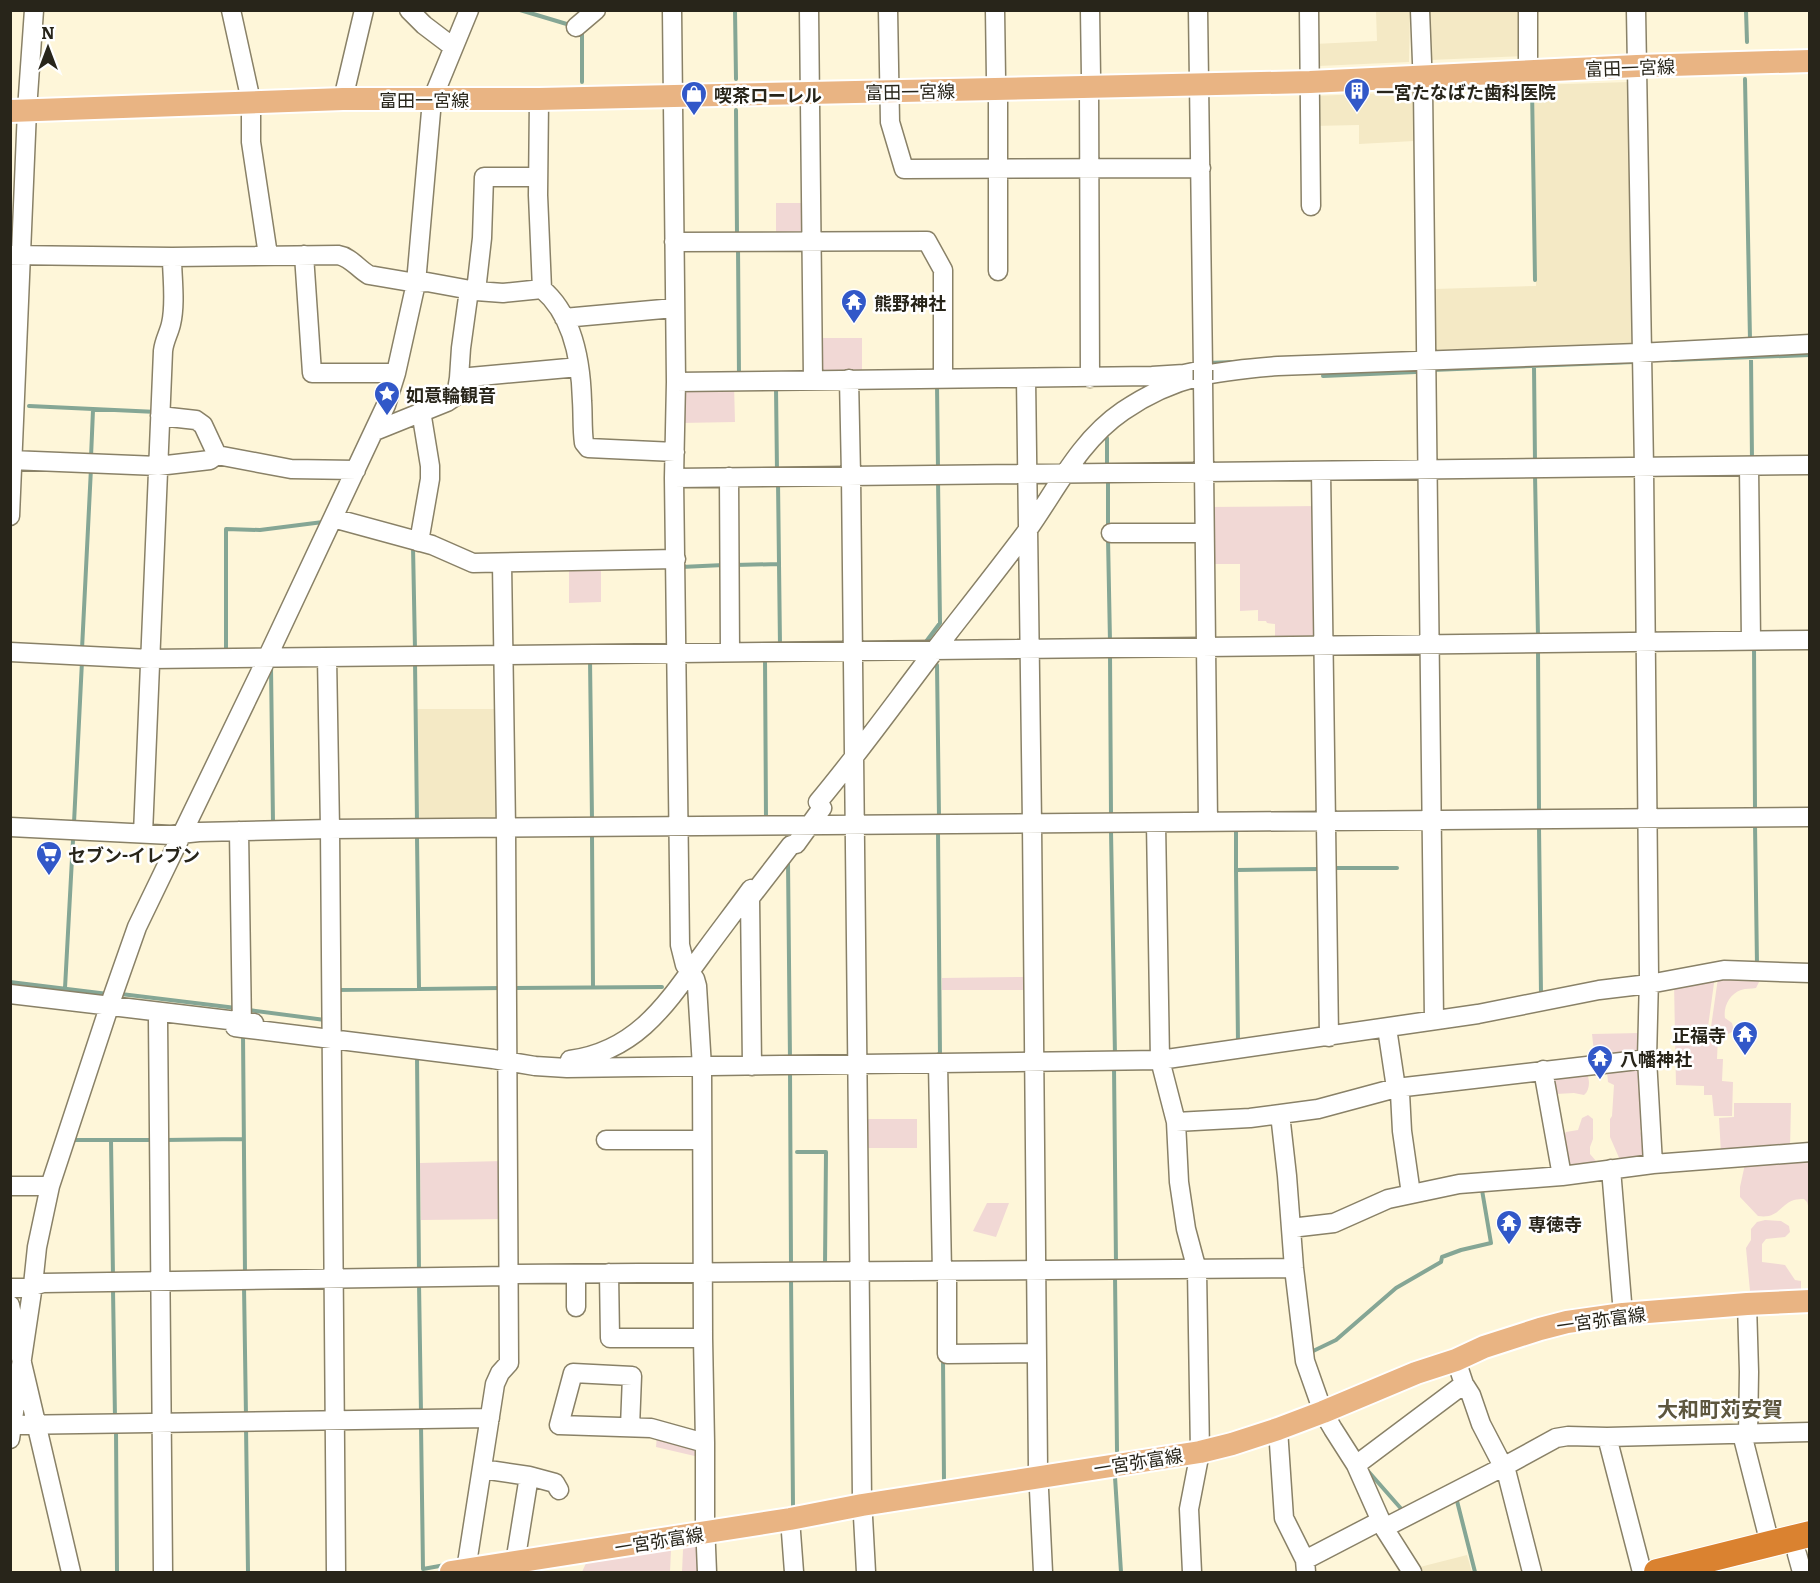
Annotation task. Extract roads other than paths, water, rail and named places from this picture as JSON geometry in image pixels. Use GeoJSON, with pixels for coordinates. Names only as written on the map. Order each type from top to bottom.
{"type":"FeatureCollection","features":[{"type":"Feature","properties":{"kind":"highway"},"geometry":{"type":"LineString","coordinates":[[1657,1572],[1770,1544],[1805,1553]]}},
{"type":"Feature","properties":{"kind":"highway"},"geometry":{"type":"LineString","coordinates":[[1724,1572],[1805,1553]]}},
{"type":"Feature","properties":{"kind":"main road","name":"富田一宮線"},"geometry":{"type":"LineString","coordinates":[[19,110],[251,101],[539,99],[1310,82],[1637,66],[1809,61]]}},
{"type":"Feature","properties":{"kind":"main road","name":"一宮弥富線"},"geometry":{"type":"LineString","coordinates":[[458,1571],[1200,1452],[1278,1429],[1371,1390],[1456,1360],[1484,1347],[1567,1322],[1623,1314],[1809,1301]]}},
{"type":"Feature","properties":{"kind":"street"},"geometry":{"type":"LineString","coordinates":[[10,516],[19,110],[34,10]]}},
{"type":"Feature","properties":{"kind":"street"},"geometry":{"type":"LineString","coordinates":[[231,10],[251,101],[251,142],[268,255]]}},
{"type":"Feature","properties":{"kind":"street"},"geometry":{"type":"LineString","coordinates":[[344,99],[364,10]]}},
{"type":"Feature","properties":{"kind":"street"},"geometry":{"type":"LineString","coordinates":[[409,10],[424,25],[453,47]]}},
{"type":"Feature","properties":{"kind":"street"},"geometry":{"type":"LineString","coordinates":[[470,10],[432,100],[416,283],[396,373],[386,405],[137,927],[50,1186],[41,1224],[11,1429],[37,1424],[490,1418]]}},
{"type":"Feature","properties":{"kind":"street"},"geometry":{"type":"LineString","coordinates":[[576,27],[596,10]]}},
{"type":"Feature","properties":{"kind":"street"},"geometry":{"type":"LineString","coordinates":[[672,10],[676,382],[674,478],[680,945],[686,965],[697,986],[702,1067],[707,1572]]}},
{"type":"Feature","properties":{"kind":"street"},"geometry":{"type":"LineString","coordinates":[[810,10],[813,379]]}},
{"type":"Feature","properties":{"kind":"street"},"geometry":{"type":"LineString","coordinates":[[888,10],[890,122],[904,169],[1201,168]]}},
{"type":"Feature","properties":{"kind":"street"},"geometry":{"type":"LineString","coordinates":[[995,10],[998,90],[998,271]]}},
{"type":"Feature","properties":{"kind":"street"},"geometry":{"type":"LineString","coordinates":[[1090,10],[1090,378]]}},
{"type":"Feature","properties":{"kind":"street"},"geometry":{"type":"LineString","coordinates":[[1198,10],[1208,822]]}},
{"type":"Feature","properties":{"kind":"street"},"geometry":{"type":"LineString","coordinates":[[1309,10],[1311,206]]}},
{"type":"Feature","properties":{"kind":"street"},"geometry":{"type":"LineString","coordinates":[[1420,10],[1423,77],[1434,1020]]}},
{"type":"Feature","properties":{"kind":"street"},"geometry":{"type":"LineString","coordinates":[[1528,10],[1528,72]]}},
{"type":"Feature","properties":{"kind":"street"},"geometry":{"type":"LineString","coordinates":[[1636,10],[1644,468],[1647,1059],[1653,1164]]}},
{"type":"Feature","properties":{"kind":"street"},"geometry":{"type":"LineString","coordinates":[[539,99],[538,177],[542,289],[550,296],[572,335],[579,367],[584,443],[588,448],[675,452]]}},
{"type":"Feature","properties":{"kind":"street"},"geometry":{"type":"LineString","coordinates":[[375,431],[447,402],[456,396],[461,348],[483,231],[484,177],[538,177]]}},
{"type":"Feature","properties":{"kind":"street"},"geometry":{"type":"LineString","coordinates":[[674,242],[927,241],[943,270],[942,380]]}},
{"type":"Feature","properties":{"kind":"street"},"geometry":{"type":"LineString","coordinates":[[16,255],[345,256],[369,275],[416,283],[427,282],[472,291],[503,293],[542,289]]}},
{"type":"Feature","properties":{"kind":"street"},"geometry":{"type":"LineString","coordinates":[[304,255],[312,373],[396,373]]}},
{"type":"Feature","properties":{"kind":"street"},"geometry":{"type":"LineString","coordinates":[[143,834],[163,351],[173,313],[172,257]]}},
{"type":"Feature","properties":{"kind":"street"},"geometry":{"type":"LineString","coordinates":[[564,318],[674,308]]}},
{"type":"Feature","properties":{"kind":"street"},"geometry":{"type":"LineString","coordinates":[[905,699],[1028,529],[1064,473],[1097,433],[1123,411],[1161,388],[1217,372],[1278,366],[1642,353],[1809,344]]}},
{"type":"Feature","properties":{"kind":"street"},"geometry":{"type":"LineString","coordinates":[[459,378],[579,367]]}},
{"type":"Feature","properties":{"kind":"street"},"geometry":{"type":"LineString","coordinates":[[676,382],[1203,375]]}},
{"type":"Feature","properties":{"kind":"street"},"geometry":{"type":"LineString","coordinates":[[1026,378],[1036,1353],[1038,1477],[1043,1572]]}},
{"type":"Feature","properties":{"kind":"street"},"geometry":{"type":"LineString","coordinates":[[849,380],[862,1505],[866,1572]]}},
{"type":"Feature","properties":{"kind":"street"},"geometry":{"type":"LineString","coordinates":[[419,542],[430,479],[421,411]]}},
{"type":"Feature","properties":{"kind":"street"},"geometry":{"type":"LineString","coordinates":[[160,416],[196,420],[203,425],[217,455]]}},
{"type":"Feature","properties":{"kind":"street"},"geometry":{"type":"LineString","coordinates":[[12,460],[158,466],[210,460],[217,455],[291,469],[356,470]]}},
{"type":"Feature","properties":{"kind":"street"},"geometry":{"type":"LineString","coordinates":[[674,478],[1809,465]]}},
{"type":"Feature","properties":{"kind":"street"},"geometry":{"type":"LineString","coordinates":[[1749,466],[1750,641]]}},
{"type":"Feature","properties":{"kind":"street"},"geometry":{"type":"LineString","coordinates":[[1322,471],[1329,1036]]}},
{"type":"Feature","properties":{"kind":"street"},"geometry":{"type":"LineString","coordinates":[[729,477],[730,652]]}},
{"type":"Feature","properties":{"kind":"street"},"geometry":{"type":"LineString","coordinates":[[333,518],[432,545],[473,563],[676,560]]}},
{"type":"Feature","properties":{"kind":"street"},"geometry":{"type":"LineString","coordinates":[[1111,533],[1204,533]]}},
{"type":"Feature","properties":{"kind":"street"},"geometry":{"type":"LineString","coordinates":[[458,1571],[482,1470],[497,1379],[509,1363],[502,563]]}},
{"type":"Feature","properties":{"kind":"street"},"geometry":{"type":"LineString","coordinates":[[10,652],[150,659],[1809,640]]}},
{"type":"Feature","properties":{"kind":"street"},"geometry":{"type":"LineString","coordinates":[[10,994],[109,1009],[507,1059],[560,1062],[594,1055],[632,1036],[662,1009],[788,839],[794,840],[822,808],[818,802],[939,651]]}},
{"type":"Feature","properties":{"kind":"street"},"geometry":{"type":"LineString","coordinates":[[327,657],[336,1572]]}},
{"type":"Feature","properties":{"kind":"street"},"geometry":{"type":"LineString","coordinates":[[10,827],[171,835],[330,829],[804,828],[1809,817]]}},
{"type":"Feature","properties":{"kind":"street"},"geometry":{"type":"LineString","coordinates":[[1156,823],[1161,1060],[1176,1122],[1179,1182],[1186,1229],[1197,1270],[1200,1452],[1190,1509],[1192,1572]]}},
{"type":"Feature","properties":{"kind":"street"},"geometry":{"type":"LineString","coordinates":[[752,1066],[750,898],[791,844],[796,844],[804,828]]}},
{"type":"Feature","properties":{"kind":"street"},"geometry":{"type":"LineString","coordinates":[[239,831],[242,1025]]}},
{"type":"Feature","properties":{"kind":"street"},"geometry":{"type":"LineString","coordinates":[[507,1059],[535,1066],[567,1068],[1161,1060],[1478,1014],[1599,990],[1648,984],[1724,970],[1809,973]]}},
{"type":"Feature","properties":{"kind":"street"},"geometry":{"type":"LineString","coordinates":[[109,1009],[158,1019],[242,1025]]}},
{"type":"Feature","properties":{"kind":"street"},"geometry":{"type":"LineString","coordinates":[[158,1019],[163,1572]]}},
{"type":"Feature","properties":{"kind":"street"},"geometry":{"type":"LineString","coordinates":[[1387,1028],[1396,1088],[1400,1093],[1402,1131],[1411,1194]]}},
{"type":"Feature","properties":{"kind":"street"},"geometry":{"type":"LineString","coordinates":[[1176,1122],[1250,1118],[1318,1109],[1396,1088],[1647,1059]]}},
{"type":"Feature","properties":{"kind":"street"},"geometry":{"type":"LineString","coordinates":[[938,1063],[946,1354],[1036,1353]]}},
{"type":"Feature","properties":{"kind":"street"},"geometry":{"type":"LineString","coordinates":[[1543,1070],[1562,1176]]}},
{"type":"Feature","properties":{"kind":"street"},"geometry":{"type":"LineString","coordinates":[[1280,1114],[1305,1361],[1323,1412],[1356,1465],[1382,1525],[1412,1572]]}},
{"type":"Feature","properties":{"kind":"street"},"geometry":{"type":"LineString","coordinates":[[606,1140],[702,1140]]}},
{"type":"Feature","properties":{"kind":"street"},"geometry":{"type":"LineString","coordinates":[[1292,1228],[1334,1223],[1388,1199],[1459,1184],[1562,1176],[1653,1164],[1809,1152]]}},
{"type":"Feature","properties":{"kind":"street"},"geometry":{"type":"LineString","coordinates":[[1611,1169],[1623,1314]]}},
{"type":"Feature","properties":{"kind":"street"},"geometry":{"type":"LineString","coordinates":[[10,1186],[50,1186]]}},
{"type":"Feature","properties":{"kind":"street"},"geometry":{"type":"LineString","coordinates":[[10,1288],[26,1288],[43,1283],[609,1273],[1294,1268]]}},
{"type":"Feature","properties":{"kind":"street"},"geometry":{"type":"LineString","coordinates":[[609,1273],[610,1338],[703,1338]]}},
{"type":"Feature","properties":{"kind":"street"},"geometry":{"type":"LineString","coordinates":[[576,1274],[576,1307]]}},
{"type":"Feature","properties":{"kind":"street"},"geometry":{"type":"LineString","coordinates":[[1747,1304],[1749,1372],[1745,1434],[1770,1544]]}},
{"type":"Feature","properties":{"kind":"street"},"geometry":{"type":"LineString","coordinates":[[10,1305],[71,1572]]}},
{"type":"Feature","properties":{"kind":"street"},"geometry":{"type":"LineString","coordinates":[[1456,1360],[1481,1424],[1510,1486],[1532,1572]]}},
{"type":"Feature","properties":{"kind":"street"},"geometry":{"type":"LineString","coordinates":[[630,1427],[632,1376],[573,1373],[559,1425],[651,1428],[705,1443]]}},
{"type":"Feature","properties":{"kind":"street"},"geometry":{"type":"LineString","coordinates":[[1356,1465],[1464,1384]]}},
{"type":"Feature","properties":{"kind":"street"},"geometry":{"type":"LineString","coordinates":[[1278,1429],[1284,1518],[1306,1566],[1382,1525],[1503,1467],[1556,1438],[1809,1432]]}},
{"type":"Feature","properties":{"kind":"street"},"geometry":{"type":"LineString","coordinates":[[1607,1437],[1642,1572]]}},
{"type":"Feature","properties":{"kind":"street"},"geometry":{"type":"LineString","coordinates":[[482,1470],[529,1476],[555,1483],[559,1490]]}},
{"type":"Feature","properties":{"kind":"street"},"geometry":{"type":"LineString","coordinates":[[515,1563],[529,1476]]}},
{"type":"Feature","properties":{"kind":"street"},"geometry":{"type":"LineString","coordinates":[[790,1519],[794,1572]]}},
{"type":"Feature","properties":{"kind":"waterway"},"geometry":{"type":"LineString","coordinates":[[520,10],[570,25]]}},
{"type":"Feature","properties":{"kind":"waterway"},"geometry":{"type":"LineString","coordinates":[[735,10],[736,79]]}},
{"type":"Feature","properties":{"kind":"waterway"},"geometry":{"type":"LineString","coordinates":[[1746,10],[1747,42]]}},
{"type":"Feature","properties":{"kind":"waterway"},"geometry":{"type":"LineString","coordinates":[[582,31],[582,82]]}},
{"type":"Feature","properties":{"kind":"waterway"},"geometry":{"type":"LineString","coordinates":[[1745,79],[1750,340]]}},
{"type":"Feature","properties":{"kind":"waterway"},"geometry":{"type":"LineString","coordinates":[[1532,87],[1535,280]]}},
{"type":"Feature","properties":{"kind":"waterway"},"geometry":{"type":"LineString","coordinates":[[736,110],[737,235]]}},
{"type":"Feature","properties":{"kind":"waterway"},"geometry":{"type":"LineString","coordinates":[[738,246],[739,377]]}},
{"type":"Feature","properties":{"kind":"waterway"},"geometry":{"type":"LineString","coordinates":[[1672,360],[1810,355]]}},
{"type":"Feature","properties":{"kind":"waterway"},"geometry":{"type":"LineString","coordinates":[[1751,357],[1752,461]]}},
{"type":"Feature","properties":{"kind":"waterway"},"geometry":{"type":"LineString","coordinates":[[1208,363],[1234,362]]}},
{"type":"Feature","properties":{"kind":"waterway"},"geometry":{"type":"LineString","coordinates":[[1432,370],[1634,362]]}},
{"type":"Feature","properties":{"kind":"waterway"},"geometry":{"type":"LineString","coordinates":[[1534,366],[1535,463]]}},
{"type":"Feature","properties":{"kind":"waterway"},"geometry":{"type":"LineString","coordinates":[[1323,376],[1416,372]]}},
{"type":"Feature","properties":{"kind":"waterway"},"geometry":{"type":"LineString","coordinates":[[937,384],[938,470]]}},
{"type":"Feature","properties":{"kind":"waterway"},"geometry":{"type":"LineString","coordinates":[[776,387],[777,472]]}},
{"type":"Feature","properties":{"kind":"waterway"},"geometry":{"type":"LineString","coordinates":[[29,406],[157,412]]}},
{"type":"Feature","properties":{"kind":"waterway"},"geometry":{"type":"LineString","coordinates":[[91,457],[93,410]]}},
{"type":"Feature","properties":{"kind":"waterway"},"geometry":{"type":"LineString","coordinates":[[1107,438],[1107,467]]}},
{"type":"Feature","properties":{"kind":"waterway"},"geometry":{"type":"LineString","coordinates":[[82,649],[91,468]]}},
{"type":"Feature","properties":{"kind":"waterway"},"geometry":{"type":"LineString","coordinates":[[1535,474],[1538,637]]}},
{"type":"Feature","properties":{"kind":"waterway"},"geometry":{"type":"LineString","coordinates":[[1108,478],[1108,528]]}},
{"type":"Feature","properties":{"kind":"waterway"},"geometry":{"type":"LineString","coordinates":[[925,643],[940,623],[938,479]]}},
{"type":"Feature","properties":{"kind":"waterway"},"geometry":{"type":"LineString","coordinates":[[778,481],[780,646]]}},
{"type":"Feature","properties":{"kind":"waterway"},"geometry":{"type":"LineString","coordinates":[[226,651],[226,529],[260,530],[323,522]]}},
{"type":"Feature","properties":{"kind":"waterway"},"geometry":{"type":"LineString","coordinates":[[1108,538],[1110,642]]}},
{"type":"Feature","properties":{"kind":"waterway"},"geometry":{"type":"LineString","coordinates":[[413,546],[415,650]]}},
{"type":"Feature","properties":{"kind":"waterway"},"geometry":{"type":"LineString","coordinates":[[734,565],[779,564]]}},
{"type":"Feature","properties":{"kind":"waterway"},"geometry":{"type":"LineString","coordinates":[[681,567],[724,565]]}},
{"type":"Feature","properties":{"kind":"waterway"},"geometry":{"type":"LineString","coordinates":[[1754,645],[1755,811]]}},
{"type":"Feature","properties":{"kind":"waterway"},"geometry":{"type":"LineString","coordinates":[[1538,648],[1539,812]]}},
{"type":"Feature","properties":{"kind":"waterway"},"geometry":{"type":"LineString","coordinates":[[1110,653],[1111,816]]}},
{"type":"Feature","properties":{"kind":"waterway"},"geometry":{"type":"LineString","coordinates":[[765,658],[766,819]]}},
{"type":"Feature","properties":{"kind":"waterway"},"geometry":{"type":"LineString","coordinates":[[590,659],[592,820]]}},
{"type":"Feature","properties":{"kind":"waterway"},"geometry":{"type":"LineString","coordinates":[[74,823],[82,661]]}},
{"type":"Feature","properties":{"kind":"waterway"},"geometry":{"type":"LineString","coordinates":[[415,661],[417,822]]}},
{"type":"Feature","properties":{"kind":"waterway"},"geometry":{"type":"LineString","coordinates":[[937,665],[939,817]]}},
{"type":"Feature","properties":{"kind":"waterway"},"geometry":{"type":"LineString","coordinates":[[271,667],[273,823]]}},
{"type":"Feature","properties":{"kind":"waterway"},"geometry":{"type":"LineString","coordinates":[[1755,824],[1757,965]]}},
{"type":"Feature","properties":{"kind":"waterway"},"geometry":{"type":"LineString","coordinates":[[1539,827],[1541,995]]}},
{"type":"Feature","properties":{"kind":"waterway"},"geometry":{"type":"LineString","coordinates":[[1236,830],[1236,870]]}},
{"type":"Feature","properties":{"kind":"waterway"},"geometry":{"type":"LineString","coordinates":[[938,831],[940,1057]]}},
{"type":"Feature","properties":{"kind":"waterway"},"geometry":{"type":"LineString","coordinates":[[1111,831],[1115,1056]]}},
{"type":"Feature","properties":{"kind":"waterway"},"geometry":{"type":"LineString","coordinates":[[592,835],[593,987]]}},
{"type":"Feature","properties":{"kind":"waterway"},"geometry":{"type":"LineString","coordinates":[[417,837],[419,988]]}},
{"type":"Feature","properties":{"kind":"waterway"},"geometry":{"type":"LineString","coordinates":[[65,988],[73,840]]}},
{"type":"Feature","properties":{"kind":"waterway"},"geometry":{"type":"LineString","coordinates":[[788,861],[790,1061]]}},
{"type":"Feature","properties":{"kind":"waterway"},"geometry":{"type":"LineString","coordinates":[[1332,868],[1397,868]]}},
{"type":"Feature","properties":{"kind":"waterway"},"geometry":{"type":"LineString","coordinates":[[1238,1043],[1236,870],[1322,869]]}},
{"type":"Feature","properties":{"kind":"waterway"},"geometry":{"type":"LineString","coordinates":[[10,982],[108,994]]}},
{"type":"Feature","properties":{"kind":"waterway"},"geometry":{"type":"LineString","coordinates":[[514,988],[662,987]]}},
{"type":"Feature","properties":{"kind":"waterway"},"geometry":{"type":"LineString","coordinates":[[336,990],[503,988]]}},
{"type":"Feature","properties":{"kind":"waterway"},"geometry":{"type":"LineString","coordinates":[[121,994],[236,1008]]}},
{"type":"Feature","properties":{"kind":"waterway"},"geometry":{"type":"LineString","coordinates":[[249,1010],[325,1020]]}},
{"type":"Feature","properties":{"kind":"waterway"},"geometry":{"type":"LineString","coordinates":[[243,1033],[245,1274]]}},
{"type":"Feature","properties":{"kind":"waterway"},"geometry":{"type":"LineString","coordinates":[[417,1055],[419,1272]]}},
{"type":"Feature","properties":{"kind":"waterway"},"geometry":{"type":"LineString","coordinates":[[1114,1066],[1116,1265]]}},
{"type":"Feature","properties":{"kind":"waterway"},"geometry":{"type":"LineString","coordinates":[[790,1069],[791,1266]]}},
{"type":"Feature","properties":{"kind":"waterway"},"geometry":{"type":"LineString","coordinates":[[164,1140],[243,1139]]}},
{"type":"Feature","properties":{"kind":"waterway"},"geometry":{"type":"LineString","coordinates":[[72,1140],[153,1140]]}},
{"type":"Feature","properties":{"kind":"waterway"},"geometry":{"type":"LineString","coordinates":[[111,1140],[113,1276]]}},
{"type":"Feature","properties":{"kind":"waterway"},"geometry":{"type":"LineString","coordinates":[[797,1152],[826,1152],[825,1266]]}},
{"type":"Feature","properties":{"kind":"waterway"},"geometry":{"type":"LineString","coordinates":[[1309,1353],[1336,1340],[1396,1288],[1441,1262],[1442,1257],[1491,1243],[1482,1190]]}},
{"type":"Feature","properties":{"kind":"waterway"},"geometry":{"type":"LineString","coordinates":[[1115,1275],[1117,1451]]}},
{"type":"Feature","properties":{"kind":"waterway"},"geometry":{"type":"LineString","coordinates":[[791,1278],[793,1506]]}},
{"type":"Feature","properties":{"kind":"waterway"},"geometry":{"type":"LineString","coordinates":[[419,1283],[421,1413]]}},
{"type":"Feature","properties":{"kind":"waterway"},"geometry":{"type":"LineString","coordinates":[[244,1286],[246,1417]]}},
{"type":"Feature","properties":{"kind":"waterway"},"geometry":{"type":"LineString","coordinates":[[113,1289],[115,1419]]}},
{"type":"Feature","properties":{"kind":"waterway"},"geometry":{"type":"LineString","coordinates":[[943,1359],[944,1482]]}},
{"type":"Feature","properties":{"kind":"waterway"},"geometry":{"type":"LineString","coordinates":[[421,1425],[423,1569],[445,1565]]}},
{"type":"Feature","properties":{"kind":"waterway"},"geometry":{"type":"LineString","coordinates":[[246,1426],[248,1572]]}},
{"type":"Feature","properties":{"kind":"waterway"},"geometry":{"type":"LineString","coordinates":[[116,1429],[117,1572]]}},
{"type":"Feature","properties":{"kind":"waterway"},"geometry":{"type":"LineString","coordinates":[[1368,1471],[1404,1512]]}},
{"type":"Feature","properties":{"kind":"waterway"},"geometry":{"type":"LineString","coordinates":[[1115,1477],[1121,1572]]}},
{"type":"Feature","properties":{"kind":"waterway"},"geometry":{"type":"LineString","coordinates":[[1456,1497],[1475,1572]]}},
{"type":"Feature","properties":{"kind":"place","name":"一宮たなばた歯科医院"},"geometry":{"type":"Point","coordinates":[1357,114]}},
{"type":"Feature","properties":{"kind":"place","name":"喫茶ローレル"},"geometry":{"type":"Point","coordinates":[694,117]}},
{"type":"Feature","properties":{"kind":"place","name":"熊野神社"},"geometry":{"type":"Point","coordinates":[854,325]}},
{"type":"Feature","properties":{"kind":"place","name":"如意輪観音"},"geometry":{"type":"Point","coordinates":[387,417]}},
{"type":"Feature","properties":{"kind":"place","name":"セブン-イレブン"},"geometry":{"type":"Point","coordinates":[49,877]}},
{"type":"Feature","properties":{"kind":"place","name":"正福寺"},"geometry":{"type":"Point","coordinates":[1745,1057]}},
{"type":"Feature","properties":{"kind":"place","name":"八幡神社"},"geometry":{"type":"Point","coordinates":[1600,1081]}},
{"type":"Feature","properties":{"kind":"place","name":"専徳寺"},"geometry":{"type":"Point","coordinates":[1509,1246]}},
{"type":"Feature","properties":{"kind":"district","name":"大和町苅安賀"},"geometry":{"type":"Point","coordinates":[1720,1407]}}]}
